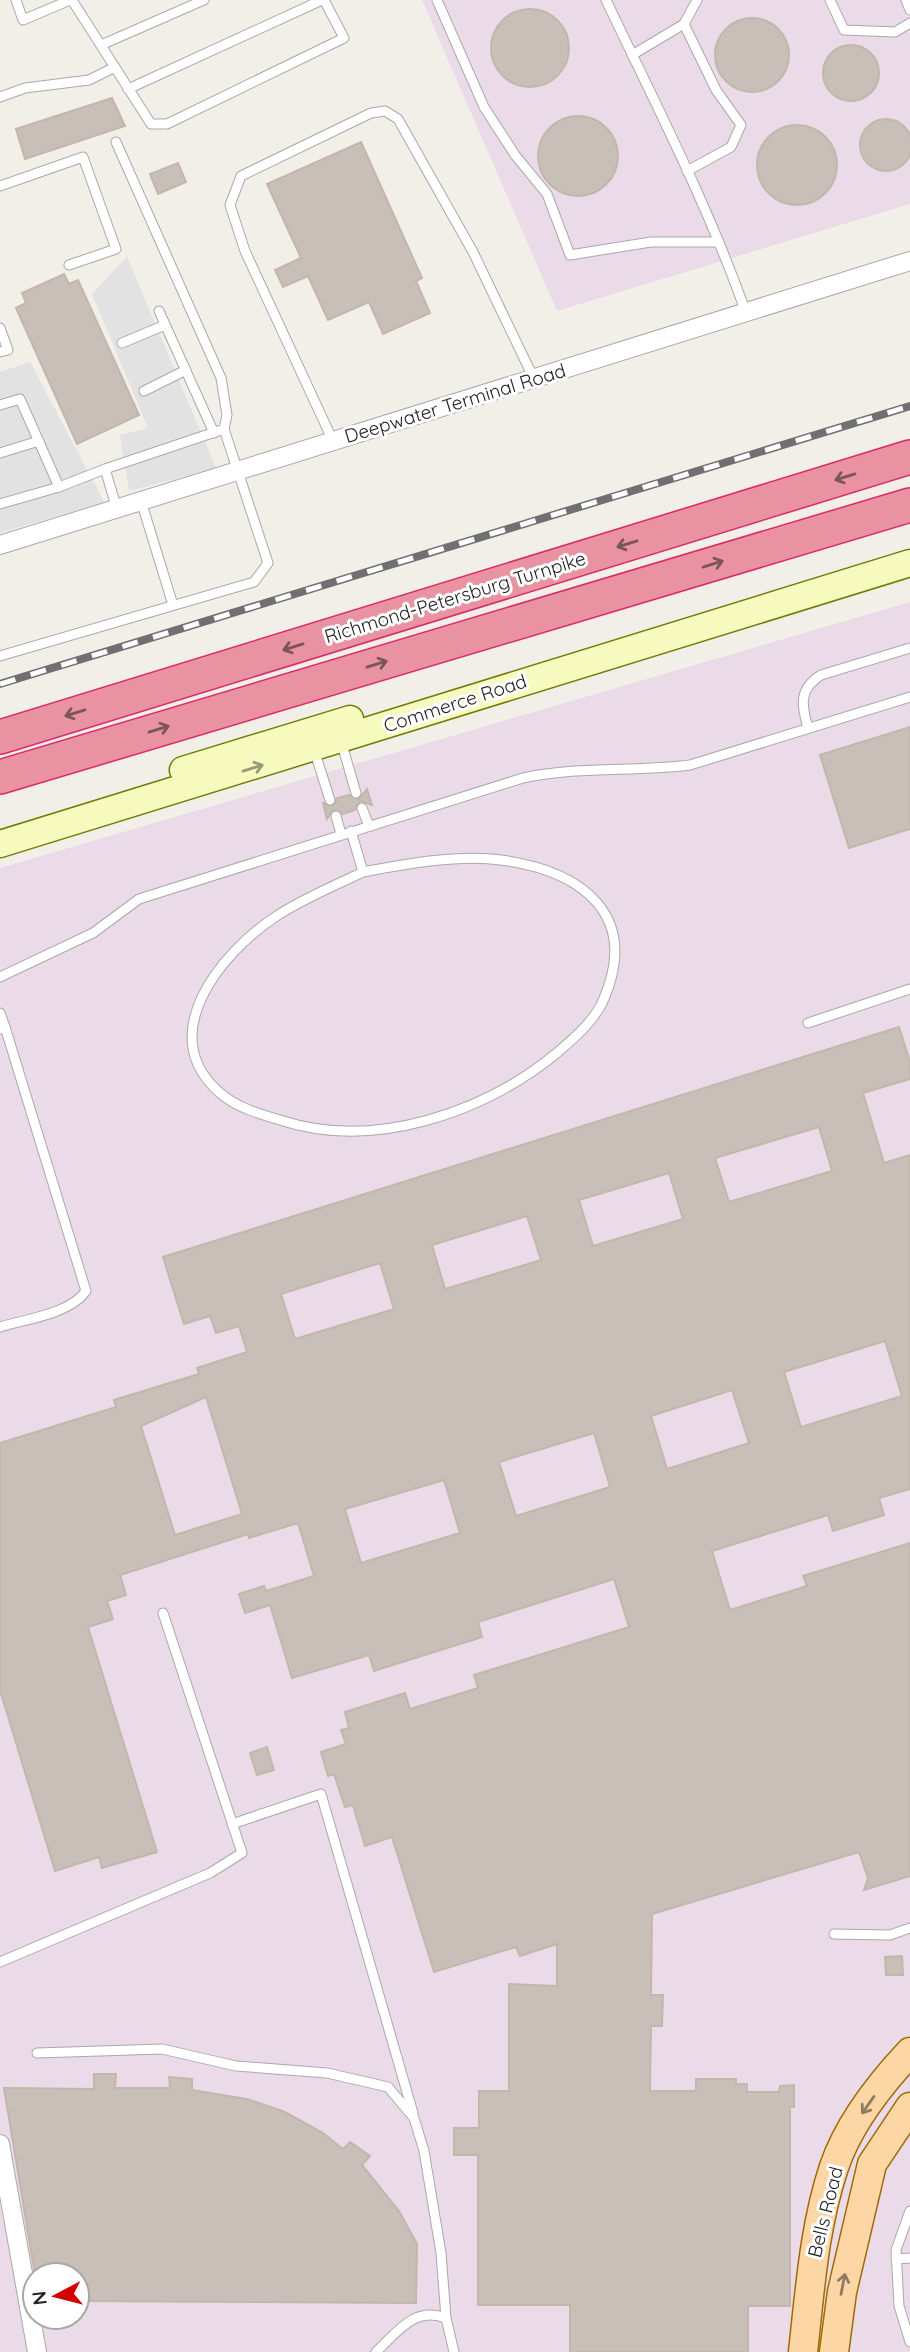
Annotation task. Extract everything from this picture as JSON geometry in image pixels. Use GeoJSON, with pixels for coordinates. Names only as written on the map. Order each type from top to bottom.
{"type":"FeatureCollection","features":[{"type":"Feature","properties":{"kind":"highway","name":"Richmond-Petersburg Turnpike"},"geometry":{"type":"LineString","coordinates":[[0,737],[910,457]]}},
{"type":"Feature","properties":{"kind":"highway"},"geometry":{"type":"LineString","coordinates":[[0,777],[910,505]]}},
{"type":"Feature","properties":{"kind":"main road","name":"Commerce Road"},"geometry":{"type":"LineString","coordinates":[[338,732],[910,545]]}},
{"type":"Feature","properties":{"kind":"main road","name":"Commerce Road"},"geometry":{"type":"LineString","coordinates":[[0,825],[311,740],[910,563]]}},
{"type":"Feature","properties":{"kind":"main road","name":"Commerce Road"},"geometry":{"type":"LineString","coordinates":[[0,844],[311,740]]}},
{"type":"Feature","properties":{"kind":"main road","name":"Bells Road"},"geometry":{"type":"LineString","coordinates":[[803,2352],[814,2249],[834,2166],[864,2110],[910,2052]]}},
{"type":"Feature","properties":{"kind":"main road","name":"Bells Road"},"geometry":{"type":"LineString","coordinates":[[834,2352],[844,2278],[872,2164],[910,2107]]}},
{"type":"Feature","properties":{"kind":"street","name":"Deepwater Terminal Road"},"geometry":{"type":"LineString","coordinates":[[0,545],[910,261]]}},
{"type":"Feature","properties":{"kind":"street"},"geometry":{"type":"LineString","coordinates":[[0,2144],[37,2352]]}},
{"type":"Feature","properties":{"kind":"lane"},"geometry":{"type":"LineString","coordinates":[[16,0],[23,20],[71,0],[101,45],[128,89],[151,124],[167,124],[188,116],[345,38],[323,0],[128,89]]}},
{"type":"Feature","properties":{"kind":"lane"},"geometry":{"type":"LineString","coordinates":[[101,45],[204,0]]}},
{"type":"Feature","properties":{"kind":"lane"},"geometry":{"type":"LineString","coordinates":[[437,0],[484,107],[515,155],[547,194],[570,255],[651,242],[719,242]]}},
{"type":"Feature","properties":{"kind":"lane"},"geometry":{"type":"LineString","coordinates":[[606,0],[719,242],[746,313]]}},
{"type":"Feature","properties":{"kind":"lane"},"geometry":{"type":"LineString","coordinates":[[632,55],[684,24],[697,0]]}},
{"type":"Feature","properties":{"kind":"lane"},"geometry":{"type":"LineString","coordinates":[[830,0],[845,30],[895,32],[910,23]]}},
{"type":"Feature","properties":{"kind":"lane"},"geometry":{"type":"LineString","coordinates":[[906,0],[910,10]]}},
{"type":"Feature","properties":{"kind":"lane"},"geometry":{"type":"LineString","coordinates":[[684,24],[716,90],[741,125],[731,147],[687,171]]}},
{"type":"Feature","properties":{"kind":"lane"},"geometry":{"type":"LineString","coordinates":[[0,97],[25,88],[89,80],[115,67]]}},
{"type":"Feature","properties":{"kind":"lane"},"geometry":{"type":"LineString","coordinates":[[333,441],[245,251],[230,205],[242,176],[371,113],[385,111],[398,119],[473,251],[534,379]]}},
{"type":"Feature","properties":{"kind":"lane"},"geometry":{"type":"LineString","coordinates":[[0,656],[254,582],[268,563],[224,429],[226,415],[221,378],[116,142]]}},
{"type":"Feature","properties":{"kind":"lane"},"geometry":{"type":"LineString","coordinates":[[0,186],[83,157],[116,249],[69,265]]}},
{"type":"Feature","properties":{"kind":"lane"},"geometry":{"type":"LineString","coordinates":[[159,311],[214,433]]}},
{"type":"Feature","properties":{"kind":"lane"},"geometry":{"type":"LineString","coordinates":[[122,343],[165,325]]}},
{"type":"Feature","properties":{"kind":"lane"},"geometry":{"type":"LineString","coordinates":[[0,328],[8,350],[0,352]]}},
{"type":"Feature","properties":{"kind":"lane"},"geometry":{"type":"LineString","coordinates":[[144,391],[186,370]]}},
{"type":"Feature","properties":{"kind":"lane"},"geometry":{"type":"LineString","coordinates":[[0,405],[20,399],[59,487]]}},
{"type":"Feature","properties":{"kind":"lane"},"geometry":{"type":"LineString","coordinates":[[0,505],[224,429]]}},
{"type":"Feature","properties":{"kind":"lane"},"geometry":{"type":"LineString","coordinates":[[0,453],[39,441]]}},
{"type":"Feature","properties":{"kind":"lane"},"geometry":{"type":"LineString","coordinates":[[105,469],[117,509]]}},
{"type":"Feature","properties":{"kind":"lane"},"geometry":{"type":"LineString","coordinates":[[141,501],[173,606]]}},
{"type":"Feature","properties":{"kind":"lane"},"geometry":{"type":"LineString","coordinates":[[808,728],[802,696],[808,683],[821,675],[910,648]]}},
{"type":"Feature","properties":{"kind":"lane"},"geometry":{"type":"LineString","coordinates":[[0,977],[93,933],[139,899],[523,778],[562,771],[652,770],[690,765],[910,697]]}},
{"type":"Feature","properties":{"kind":"lane"},"geometry":{"type":"LineString","coordinates":[[338,732],[356,793]]}},
{"type":"Feature","properties":{"kind":"lane"},"geometry":{"type":"LineString","coordinates":[[311,740],[330,800]]}},
{"type":"Feature","properties":{"kind":"lane"},"geometry":{"type":"LineString","coordinates":[[362,808],[369,826]]}},
{"type":"Feature","properties":{"kind":"lane"},"geometry":{"type":"LineString","coordinates":[[336,816],[363,872]]}},
{"type":"Feature","properties":{"kind":"lane"},"geometry":{"type":"LineString","coordinates":[[498,859],[547,869],[583,888],[606,912],[614,943],[612,974],[601,1005],[577,1035],[542,1065],[493,1095],[439,1117],[385,1128],[333,1131],[294,1125],[248,1110],[220,1093],[198,1066],[192,1041],[196,1010],[206,986],[241,944],[275,917],[363,872],[412,863],[498,859]]}},
{"type":"Feature","properties":{"kind":"lane"},"geometry":{"type":"LineString","coordinates":[[808,1023],[910,989]]}},
{"type":"Feature","properties":{"kind":"lane"},"geometry":{"type":"LineString","coordinates":[[0,1013],[86,1290],[79,1300],[63,1307],[0,1326]]}},
{"type":"Feature","properties":{"kind":"lane"},"geometry":{"type":"LineString","coordinates":[[0,1962],[210,1873],[242,1853],[163,1613]]}},
{"type":"Feature","properties":{"kind":"lane"},"geometry":{"type":"LineString","coordinates":[[232,1824],[321,1794],[414,2118],[433,2199],[446,2318],[454,2352]]}},
{"type":"Feature","properties":{"kind":"lane"},"geometry":{"type":"LineString","coordinates":[[834,1934],[890,1935],[910,1928]]}},
{"type":"Feature","properties":{"kind":"lane"},"geometry":{"type":"LineString","coordinates":[[37,2053],[162,2049],[236,2066],[327,2073],[388,2087],[414,2118]]}},
{"type":"Feature","properties":{"kind":"lane"},"geometry":{"type":"LineString","coordinates":[[910,2211],[895,2250],[899,2306],[910,2342]]}},
{"type":"Feature","properties":{"kind":"lane"},"geometry":{"type":"LineString","coordinates":[[896,2259],[910,2258]]}},
{"type":"Feature","properties":{"kind":"lane"},"geometry":{"type":"LineString","coordinates":[[899,2306],[910,2305]]}},
{"type":"Feature","properties":{"kind":"lane"},"geometry":{"type":"LineString","coordinates":[[376,2352],[401,2324],[421,2316],[446,2318]]}},
{"type":"Feature","properties":{"kind":"shaded area"},"geometry":{"type":"Polygon","coordinates":[[[422,0],[910,0],[910,204],[557,311],[422,0]]]}},
{"type":"Feature","properties":{"kind":"shaded area"},"geometry":{"type":"Polygon","coordinates":[[[127,257],[216,468],[129,491],[120,435],[148,428],[92,294],[127,257]]]}},
{"type":"Feature","properties":{"kind":"shaded area"},"geometry":{"type":"Polygon","coordinates":[[[30,362],[104,502],[0,533],[0,372],[30,362]]]}},
{"type":"Feature","properties":{"kind":"shaded area"},"geometry":{"type":"Polygon","coordinates":[[[910,602],[910,2352],[0,2352],[0,868],[910,602]]]}},
{"type":"Feature","properties":{"kind":"building"},"geometry":{"type":"Polygon","coordinates":[[[522,9],[538,9],[552,15],[563,26],[569,40],[569,56],[563,70],[552,81],[538,87],[522,87],[508,81],[497,70],[491,56],[491,40],[497,26],[508,15],[522,9]]]}},
{"type":"Feature","properties":{"kind":"building"},"geometry":{"type":"Polygon","coordinates":[[[752,18],[773,24],[783,34],[789,55],[783,76],[773,86],[752,92],[731,86],[721,76],[715,55],[721,34],[731,24],[752,18]]]}},
{"type":"Feature","properties":{"kind":"building"},"geometry":{"type":"Polygon","coordinates":[[[851,45],[862,47],[871,53],[877,62],[877,84],[871,93],[862,99],[851,101],[840,99],[831,93],[825,84],[823,73],[825,62],[831,53],[840,47],[851,45]]]}},
{"type":"Feature","properties":{"kind":"building"},"geometry":{"type":"Polygon","coordinates":[[[112,98],[125,126],[25,159],[16,129],[112,98]]]}},
{"type":"Feature","properties":{"kind":"building"},"geometry":{"type":"Polygon","coordinates":[[[578,116],[593,119],[606,128],[615,141],[618,156],[615,171],[606,184],[593,193],[578,196],[563,193],[550,184],[541,171],[538,156],[541,141],[550,128],[563,119],[578,116]]]}},
{"type":"Feature","properties":{"kind":"building"},"geometry":{"type":"Polygon","coordinates":[[[886,119],[896,121],[904,127],[910,135],[910,155],[904,163],[896,169],[886,171],[876,169],[868,163],[862,155],[860,145],[862,135],[868,127],[876,121],[886,119]]]}},
{"type":"Feature","properties":{"kind":"building"},"geometry":{"type":"Polygon","coordinates":[[[797,125],[812,128],[825,137],[834,150],[837,165],[834,180],[825,193],[812,202],[797,205],[782,202],[769,193],[760,180],[757,165],[760,150],[769,137],[782,128],[797,125]]]}},
{"type":"Feature","properties":{"kind":"building"},"geometry":{"type":"Polygon","coordinates":[[[361,142],[422,278],[416,281],[430,313],[383,334],[369,302],[328,320],[308,276],[283,287],[275,270],[301,258],[267,184],[361,142]]]}},
{"type":"Feature","properties":{"kind":"building"},"geometry":{"type":"Polygon","coordinates":[[[178,163],[186,182],[158,194],[150,174],[178,163]]]}},
{"type":"Feature","properties":{"kind":"building"},"geometry":{"type":"Polygon","coordinates":[[[64,274],[69,284],[78,280],[139,415],[77,444],[16,308],[26,303],[22,293],[64,274]]]}},
{"type":"Feature","properties":{"kind":"building"},"geometry":{"type":"Polygon","coordinates":[[[910,727],[910,829],[849,848],[820,755],[910,727]]]}},
{"type":"Feature","properties":{"kind":"building"},"geometry":{"type":"Polygon","coordinates":[[[367,789],[372,805],[360,801],[355,810],[343,814],[333,810],[327,819],[323,803],[333,806],[337,798],[349,795],[359,799],[367,789]]]}},
{"type":"Feature","properties":{"kind":"building"},"geometry":{"type":"Polygon","coordinates":[[[899,1027],[910,1062],[910,1079],[863,1093],[884,1163],[910,1155],[910,1489],[879,1498],[884,1515],[833,1531],[828,1515],[712,1551],[730,1610],[807,1586],[803,1576],[910,1543],[910,1876],[864,1890],[868,1878],[859,1852],[652,1914],[651,1995],[663,1995],[662,2026],[651,2026],[650,2091],[696,2091],[696,2079],[736,2079],[736,2084],[747,2084],[747,2092],[779,2092],[780,2086],[794,2085],[794,2107],[790,2107],[790,2306],[748,2306],[748,2352],[570,2352],[570,2305],[478,2305],[478,2155],[454,2155],[454,2128],[479,2128],[479,2091],[509,2091],[509,1984],[557,1986],[557,1944],[520,1956],[516,1947],[434,1972],[392,1837],[365,1846],[353,1805],[345,1807],[334,1774],[328,1776],[321,1752],[346,1744],[341,1730],[349,1728],[345,1712],[405,1693],[410,1709],[478,1688],[474,1675],[629,1627],[614,1579],[478,1622],[482,1637],[374,1671],[369,1655],[292,1678],[270,1605],[245,1613],[239,1594],[264,1586],[266,1591],[314,1576],[298,1523],[249,1538],[248,1534],[120,1575],[126,1595],[107,1601],[113,1619],[88,1627],[157,1852],[102,1868],[99,1857],[55,1871],[0,1690],[0,1443],[116,1407],[114,1400],[199,1374],[197,1368],[247,1352],[239,1326],[216,1333],[210,1316],[184,1324],[163,1257],[899,1027]],[[819,1127],[715,1158],[729,1202],[832,1171],[819,1127]],[[669,1173],[579,1200],[593,1246],[683,1219],[669,1173]],[[527,1216],[432,1245],[445,1289],[541,1260],[527,1216]],[[380,1263],[281,1294],[295,1339],[394,1309],[380,1263]],[[885,1341],[784,1372],[801,1427],[902,1396],[885,1341]],[[732,1390],[651,1416],[667,1469],[749,1443],[732,1390]],[[206,1397],[141,1426],[175,1535],[242,1514],[206,1397]],[[594,1433],[499,1462],[516,1516],[610,1487],[594,1433]],[[444,1480],[345,1509],[361,1563],[460,1533],[444,1480]]]}},
{"type":"Feature","properties":{"kind":"building"},"geometry":{"type":"Polygon","coordinates":[[[267,1747],[274,1770],[257,1775],[250,1753],[267,1747]]]}},
{"type":"Feature","properties":{"kind":"building"},"geometry":{"type":"Polygon","coordinates":[[[902,1956],[903,1975],[886,1975],[885,1957],[902,1956]]]}},
{"type":"Feature","properties":{"kind":"building"},"geometry":{"type":"Polygon","coordinates":[[[94,2074],[116,2074],[115,2088],[170,2088],[169,2077],[192,2079],[192,2090],[247,2099],[285,2112],[323,2133],[343,2149],[350,2142],[370,2156],[362,2165],[399,2211],[417,2244],[416,2303],[91,2301],[91,2261],[33,2261],[4,2088],[94,2089],[94,2074]]]}},
{"type":"Feature","properties":{"kind":"railway"},"geometry":{"type":"LineString","coordinates":[[0,684],[910,406]]}}]}
